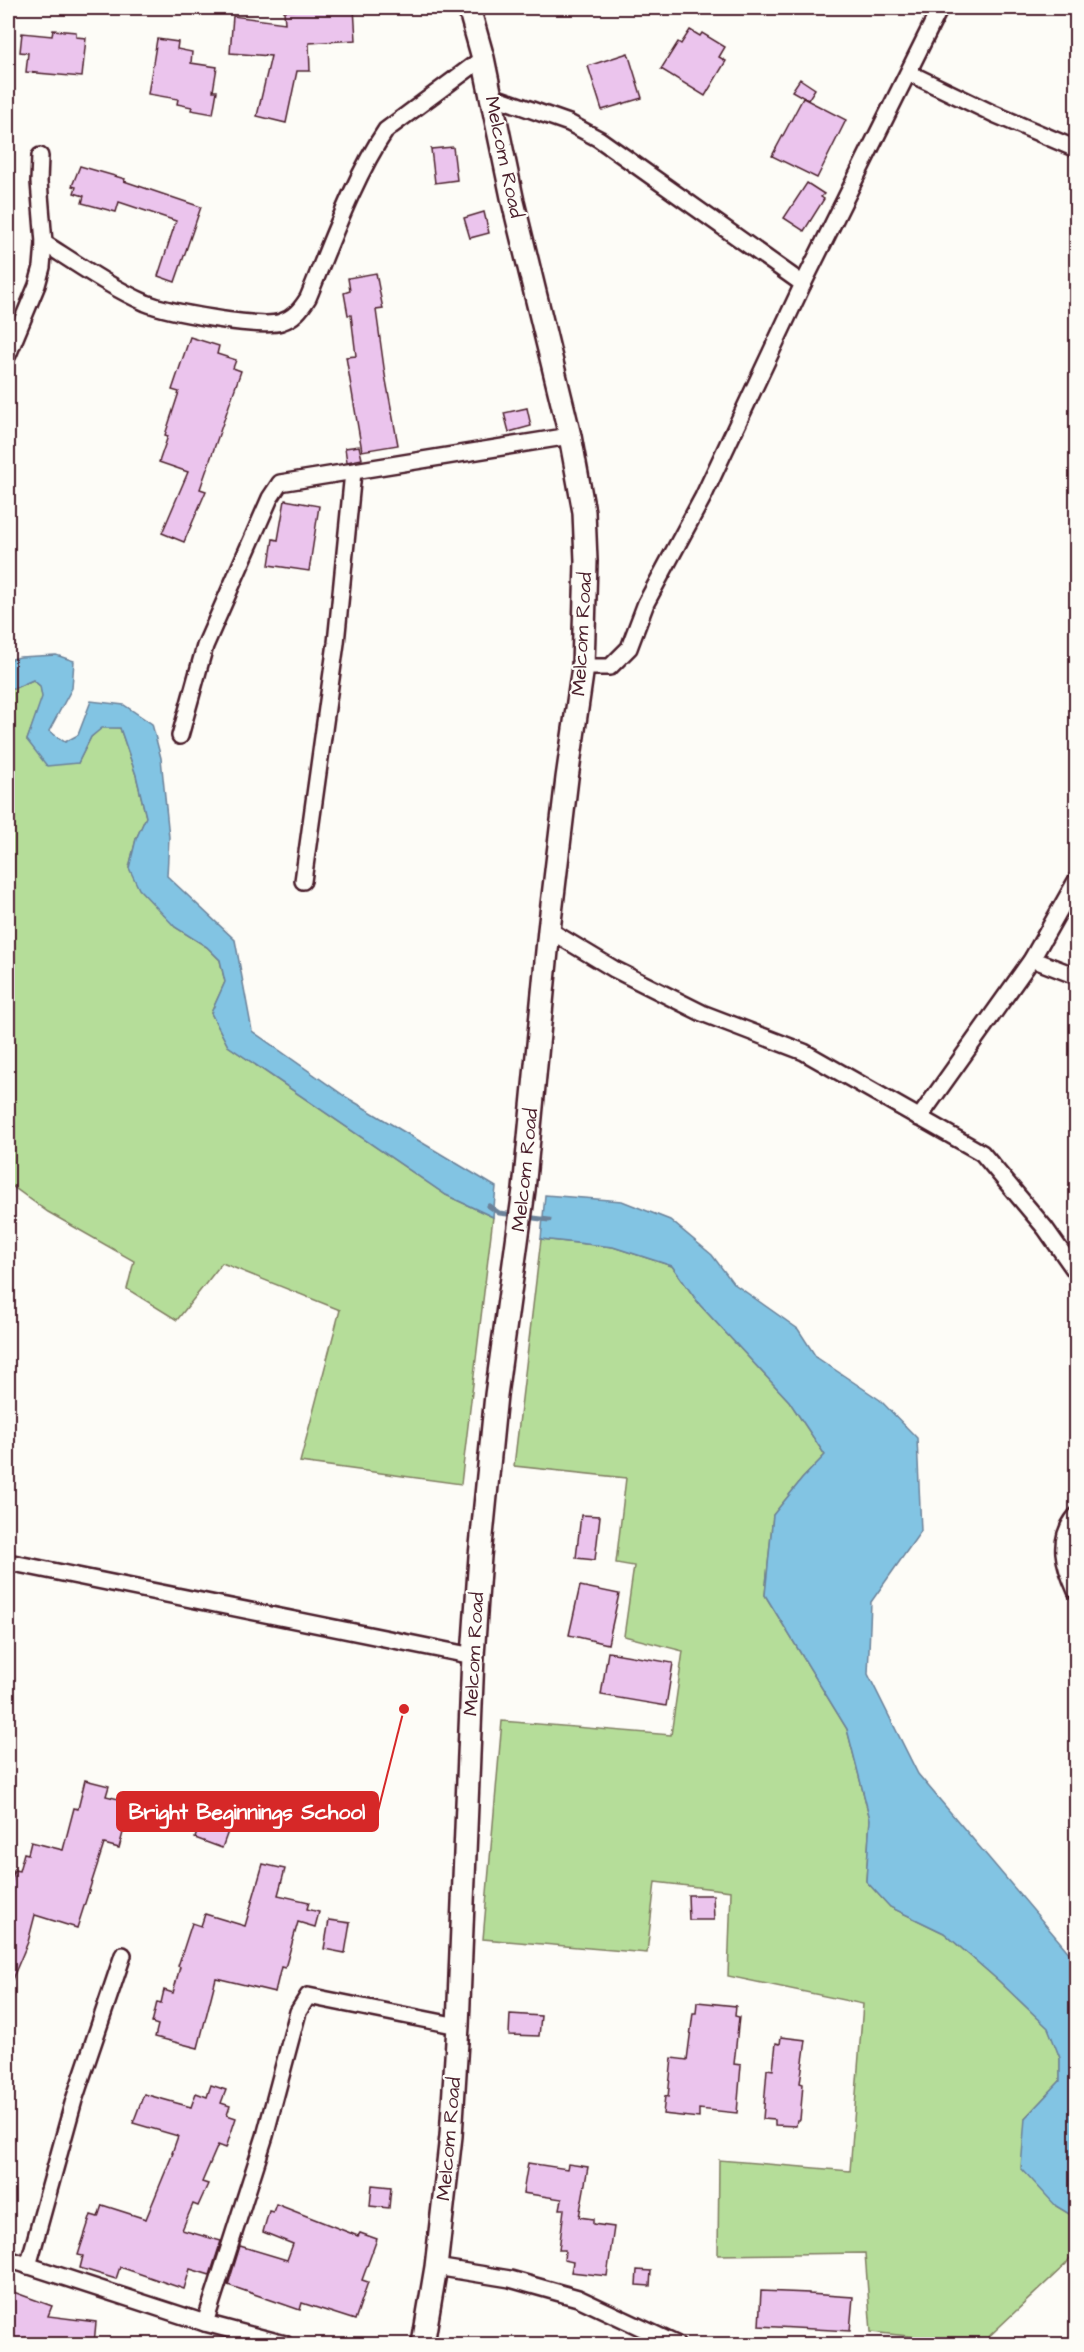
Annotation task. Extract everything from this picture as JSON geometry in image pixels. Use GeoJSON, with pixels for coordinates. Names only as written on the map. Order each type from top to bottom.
{"type":"FeatureCollection","features":[{"type":"Feature","properties":{"kind":"main road","name":"Melcom Road"},"geometry":{"type":"LineString","coordinates":[[423,2344],[436,2267],[451,2136],[458,2026],[473,1656],[480,1556],[496,1395],[524,1190],[549,930],[583,667],[586,561],[584,512],[570,436],[513,202],[483,58],[470,8]]}},
{"type":"Feature","properties":{"kind":"street"},"geometry":{"type":"LineString","coordinates":[[583,667],[610,667],[629,648],[646,603],[704,497],[803,284],[940,8]]}},
{"type":"Feature","properties":{"kind":"street"},"geometry":{"type":"LineString","coordinates":[[44,243],[126,293],[149,304],[207,317],[263,323],[280,322],[301,309],[308,298],[344,212],[386,130],[483,58]]}},
{"type":"Feature","properties":{"kind":"street"},"geometry":{"type":"LineString","coordinates":[[909,73],[994,114],[1077,149]]}},
{"type":"Feature","properties":{"kind":"street"},"geometry":{"type":"LineString","coordinates":[[489,95],[569,123],[599,139],[803,284]]}},
{"type":"Feature","properties":{"kind":"street"},"geometry":{"type":"LineString","coordinates":[[8,355],[37,285],[44,243],[39,182],[40,156]]}},
{"type":"Feature","properties":{"kind":"street"},"geometry":{"type":"LineString","coordinates":[[180,735],[205,646],[276,488],[286,481],[570,436]]}},
{"type":"Feature","properties":{"kind":"street"},"geometry":{"type":"LineString","coordinates":[[303,882],[336,643],[353,472]]}},
{"type":"Feature","properties":{"kind":"street"},"geometry":{"type":"LineString","coordinates":[[919,1118],[1032,959],[1077,881]]}},
{"type":"Feature","properties":{"kind":"street"},"geometry":{"type":"LineString","coordinates":[[549,930],[614,969],[702,1013],[804,1052],[982,1154],[1045,1228],[1077,1272]]}},
{"type":"Feature","properties":{"kind":"street"},"geometry":{"type":"LineString","coordinates":[[1032,959],[1077,976]]}},
{"type":"Feature","properties":{"kind":"street"},"geometry":{"type":"LineString","coordinates":[[1077,1516],[1064,1539],[1063,1553],[1068,1573],[1077,1591]]}},
{"type":"Feature","properties":{"kind":"street"},"geometry":{"type":"LineString","coordinates":[[8,1562],[473,1656]]}},
{"type":"Feature","properties":{"kind":"street"},"geometry":{"type":"LineString","coordinates":[[28,2266],[74,2100],[123,1955]]}},
{"type":"Feature","properties":{"kind":"street"},"geometry":{"type":"LineString","coordinates":[[205,2323],[265,2136],[298,2012],[308,1996],[458,2026]]}},
{"type":"Feature","properties":{"kind":"street"},"geometry":{"type":"LineString","coordinates":[[8,2259],[205,2323],[285,2344]]}},
{"type":"Feature","properties":{"kind":"street"},"geometry":{"type":"LineString","coordinates":[[436,2267],[510,2279],[578,2298],[676,2344]]}},
{"type":"Feature","properties":{"kind":"green space"},"geometry":{"type":"Polygon","coordinates":[[[33,680],[40,686],[43,697],[27,740],[78,763],[91,737],[102,727],[120,728],[136,775],[146,817],[136,839],[129,868],[175,927],[207,947],[220,960],[225,982],[211,1013],[228,1046],[446,1195],[493,1217],[461,1484],[300,1462],[340,1310],[222,1263],[177,1320],[127,1289],[134,1261],[48,1212],[8,1183],[8,691],[33,680]]]}},
{"type":"Feature","properties":{"kind":"green space"},"geometry":{"type":"Polygon","coordinates":[[[541,1239],[613,1247],[672,1266],[700,1305],[789,1401],[825,1455],[773,1515],[765,1595],[847,1729],[870,1819],[866,1881],[890,1907],[944,1933],[999,1981],[1049,2028],[1060,2058],[1060,2081],[1025,2118],[1056,2206],[1076,2218],[1076,2249],[1066,2264],[981,2344],[871,2332],[865,2253],[718,2255],[719,2160],[850,2171],[863,2004],[728,1976],[731,1891],[655,1882],[647,1953],[483,1939],[502,1721],[671,1735],[683,1651],[624,1636],[634,1566],[616,1563],[626,1478],[514,1466],[541,1239]]]}},
{"type":"Feature","properties":{"kind":"water"},"geometry":{"type":"Polygon","coordinates":[[[56,655],[74,661],[72,688],[49,731],[65,742],[78,735],[91,701],[124,705],[152,724],[161,758],[169,837],[167,876],[235,940],[252,1031],[346,1097],[496,1187],[493,1217],[446,1195],[228,1046],[211,1013],[225,982],[220,960],[207,947],[175,927],[139,889],[129,868],[136,839],[146,817],[136,775],[120,728],[102,728],[91,737],[78,763],[47,766],[27,740],[42,697],[40,686],[33,680],[8,691],[8,660],[56,655]]]}},
{"type":"Feature","properties":{"kind":"water"},"geometry":{"type":"Polygon","coordinates":[[[545,1195],[622,1201],[670,1220],[712,1255],[733,1283],[798,1329],[816,1357],[880,1400],[917,1438],[921,1531],[871,1602],[868,1674],[918,1774],[1076,1961],[1076,2218],[1056,2206],[1021,2168],[1025,2118],[1060,2081],[1060,2058],[1048,2028],[944,1933],[890,1907],[866,1881],[870,1819],[847,1729],[765,1595],[773,1515],[825,1455],[789,1401],[700,1305],[672,1266],[613,1247],[541,1239],[545,1195]]]}},
{"type":"Feature","properties":{"kind":"building"},"geometry":{"type":"Polygon","coordinates":[[[354,8],[356,40],[309,43],[310,71],[297,71],[286,123],[257,116],[271,56],[230,53],[233,16],[285,23],[284,11],[354,8]]]}},
{"type":"Feature","properties":{"kind":"building"},"geometry":{"type":"Polygon","coordinates":[[[53,30],[76,32],[76,37],[86,38],[82,77],[26,72],[28,53],[20,52],[22,33],[52,36],[53,30]]]}},
{"type":"Feature","properties":{"kind":"building"},"geometry":{"type":"Polygon","coordinates":[[[690,30],[700,36],[702,33],[725,47],[719,57],[726,61],[705,96],[661,69],[678,42],[681,44],[690,30]]]}},
{"type":"Feature","properties":{"kind":"building"},"geometry":{"type":"Polygon","coordinates":[[[157,39],[178,42],[177,49],[192,52],[191,63],[217,67],[213,91],[217,91],[213,114],[191,110],[192,107],[177,104],[178,99],[148,94],[157,39]]]}},
{"type":"Feature","properties":{"kind":"building"},"geometry":{"type":"Polygon","coordinates":[[[628,53],[642,98],[602,110],[588,66],[628,53]]]}},
{"type":"Feature","properties":{"kind":"building"},"geometry":{"type":"Polygon","coordinates":[[[800,79],[815,89],[808,100],[792,91],[800,79]]]}},
{"type":"Feature","properties":{"kind":"building"},"geometry":{"type":"Polygon","coordinates":[[[803,98],[846,120],[817,178],[772,156],[803,98]]]}},
{"type":"Feature","properties":{"kind":"building"},"geometry":{"type":"Polygon","coordinates":[[[453,147],[457,180],[435,183],[431,149],[453,147]]]}},
{"type":"Feature","properties":{"kind":"building"},"geometry":{"type":"Polygon","coordinates":[[[80,166],[125,179],[124,181],[201,207],[175,282],[158,276],[176,221],[119,202],[116,212],[82,203],[84,196],[74,193],[76,187],[72,186],[80,166]]]}},
{"type":"Feature","properties":{"kind":"building"},"geometry":{"type":"Polygon","coordinates":[[[807,183],[824,194],[821,197],[824,199],[804,231],[784,218],[807,183]]]}},
{"type":"Feature","properties":{"kind":"building"},"geometry":{"type":"Polygon","coordinates":[[[484,212],[489,233],[470,238],[464,218],[484,212]]]}},
{"type":"Feature","properties":{"kind":"building"},"geometry":{"type":"Polygon","coordinates":[[[376,273],[383,309],[376,310],[398,445],[362,451],[346,357],[356,356],[351,315],[348,315],[344,293],[350,291],[348,278],[376,273]]]}},
{"type":"Feature","properties":{"kind":"building"},"geometry":{"type":"Polygon","coordinates":[[[190,337],[219,346],[217,354],[236,360],[233,368],[241,371],[200,489],[206,491],[184,542],[162,533],[188,472],[159,462],[179,392],[172,390],[190,337]]]}},
{"type":"Feature","properties":{"kind":"building"},"geometry":{"type":"Polygon","coordinates":[[[527,408],[531,426],[509,432],[504,413],[527,408]]]}},
{"type":"Feature","properties":{"kind":"building"},"geometry":{"type":"Polygon","coordinates":[[[359,446],[362,459],[347,462],[345,448],[359,446]]]}},
{"type":"Feature","properties":{"kind":"building"},"geometry":{"type":"Polygon","coordinates":[[[285,500],[319,506],[309,571],[269,565],[273,539],[278,540],[285,500]]]}},
{"type":"Feature","properties":{"kind":"building"},"geometry":{"type":"Polygon","coordinates":[[[581,1515],[600,1516],[595,1560],[576,1558],[581,1515]]]}},
{"type":"Feature","properties":{"kind":"building"},"geometry":{"type":"Polygon","coordinates":[[[580,1586],[619,1594],[608,1644],[569,1635],[580,1586]]]}},
{"type":"Feature","properties":{"kind":"building"},"geometry":{"type":"Polygon","coordinates":[[[608,1652],[673,1663],[666,1706],[601,1695],[608,1652]]]}},
{"type":"Feature","properties":{"kind":"building"},"geometry":{"type":"Polygon","coordinates":[[[85,1780],[109,1786],[106,1796],[127,1801],[121,1825],[125,1825],[119,1848],[104,1844],[77,1928],[35,1915],[28,1942],[8,1989],[8,1898],[14,1870],[19,1871],[24,1853],[28,1854],[31,1842],[63,1850],[74,1808],[78,1809],[85,1780]]]}},
{"type":"Feature","properties":{"kind":"building"},"geometry":{"type":"Polygon","coordinates":[[[202,1817],[230,1826],[222,1848],[195,1838],[202,1817]]]}},
{"type":"Feature","properties":{"kind":"building"},"geometry":{"type":"Polygon","coordinates":[[[263,1864],[285,1869],[278,1895],[309,1902],[307,1909],[319,1912],[315,1927],[298,1922],[285,1968],[281,1967],[275,1992],[216,1978],[198,2048],[155,2037],[158,2025],[152,2023],[157,2002],[161,2003],[164,1990],[173,1993],[180,1967],[178,1966],[192,1923],[201,1926],[205,1914],[245,1926],[263,1864]]]}},
{"type":"Feature","properties":{"kind":"building"},"geometry":{"type":"Polygon","coordinates":[[[688,1895],[713,1895],[714,1920],[689,1920],[688,1895]]]}},
{"type":"Feature","properties":{"kind":"building"},"geometry":{"type":"Polygon","coordinates":[[[329,1920],[350,1923],[345,1953],[324,1949],[329,1920]]]}},
{"type":"Feature","properties":{"kind":"building"},"geometry":{"type":"Polygon","coordinates":[[[697,2002],[736,2006],[735,2016],[739,2017],[734,2064],[741,2065],[737,2113],[699,2109],[699,2118],[663,2114],[665,2096],[668,2097],[672,2058],[687,2060],[693,2013],[696,2013],[697,2002]]]}},
{"type":"Feature","properties":{"kind":"building"},"geometry":{"type":"Polygon","coordinates":[[[510,2014],[541,2016],[539,2036],[509,2035],[510,2014]]]}},
{"type":"Feature","properties":{"kind":"building"},"geometry":{"type":"Polygon","coordinates":[[[781,2037],[806,2040],[800,2083],[803,2084],[800,2120],[797,2120],[796,2126],[775,2125],[775,2120],[763,2119],[767,2069],[773,2070],[776,2043],[780,2044],[781,2037]]]}},
{"type":"Feature","properties":{"kind":"building"},"geometry":{"type":"Polygon","coordinates":[[[211,2085],[226,2090],[221,2103],[230,2106],[227,2115],[236,2118],[226,2148],[218,2145],[202,2182],[208,2184],[198,2206],[193,2204],[182,2230],[221,2241],[210,2275],[190,2269],[184,2289],[120,2267],[116,2279],[80,2268],[83,2256],[78,2255],[91,2215],[98,2217],[102,2205],[146,2219],[173,2153],[178,2136],[133,2123],[144,2094],[191,2107],[196,2093],[207,2097],[211,2085]]]}},
{"type":"Feature","properties":{"kind":"building"},"geometry":{"type":"Polygon","coordinates":[[[528,2163],[567,2169],[568,2164],[588,2167],[579,2217],[593,2219],[593,2224],[614,2227],[607,2276],[571,2272],[573,2262],[564,2260],[565,2250],[559,2250],[564,2209],[560,2209],[562,2199],[523,2193],[528,2163]]]}},
{"type":"Feature","properties":{"kind":"building"},"geometry":{"type":"Polygon","coordinates":[[[372,2185],[391,2187],[389,2208],[370,2206],[372,2185]]]}},
{"type":"Feature","properties":{"kind":"building"},"geometry":{"type":"Polygon","coordinates":[[[276,2204],[358,2236],[360,2233],[377,2239],[362,2280],[368,2282],[355,2320],[302,2303],[300,2310],[228,2285],[240,2246],[287,2260],[293,2244],[263,2232],[269,2211],[273,2212],[276,2204]]]}},
{"type":"Feature","properties":{"kind":"building"},"geometry":{"type":"Polygon","coordinates":[[[637,2270],[651,2271],[650,2286],[636,2285],[637,2270]]]}},
{"type":"Feature","properties":{"kind":"building"},"geometry":{"type":"Polygon","coordinates":[[[8,2290],[52,2306],[48,2316],[96,2322],[94,2344],[8,2344],[8,2290]]]}},
{"type":"Feature","properties":{"kind":"building"},"geometry":{"type":"Polygon","coordinates":[[[761,2291],[853,2297],[850,2331],[759,2326],[761,2291]]]}},
{"type":"Feature","properties":{"kind":"waterway"},"geometry":{"type":"LineString","coordinates":[[489,1206],[499,1213],[516,1215]]}},
{"type":"Feature","properties":{"kind":"waterway"},"geometry":{"type":"LineString","coordinates":[[526,1217],[549,1220]]}},
{"type":"Feature","properties":{"kind":"place","name":"Bright Beginnings School"},"geometry":{"type":"Point","coordinates":[404,1709]}}]}
